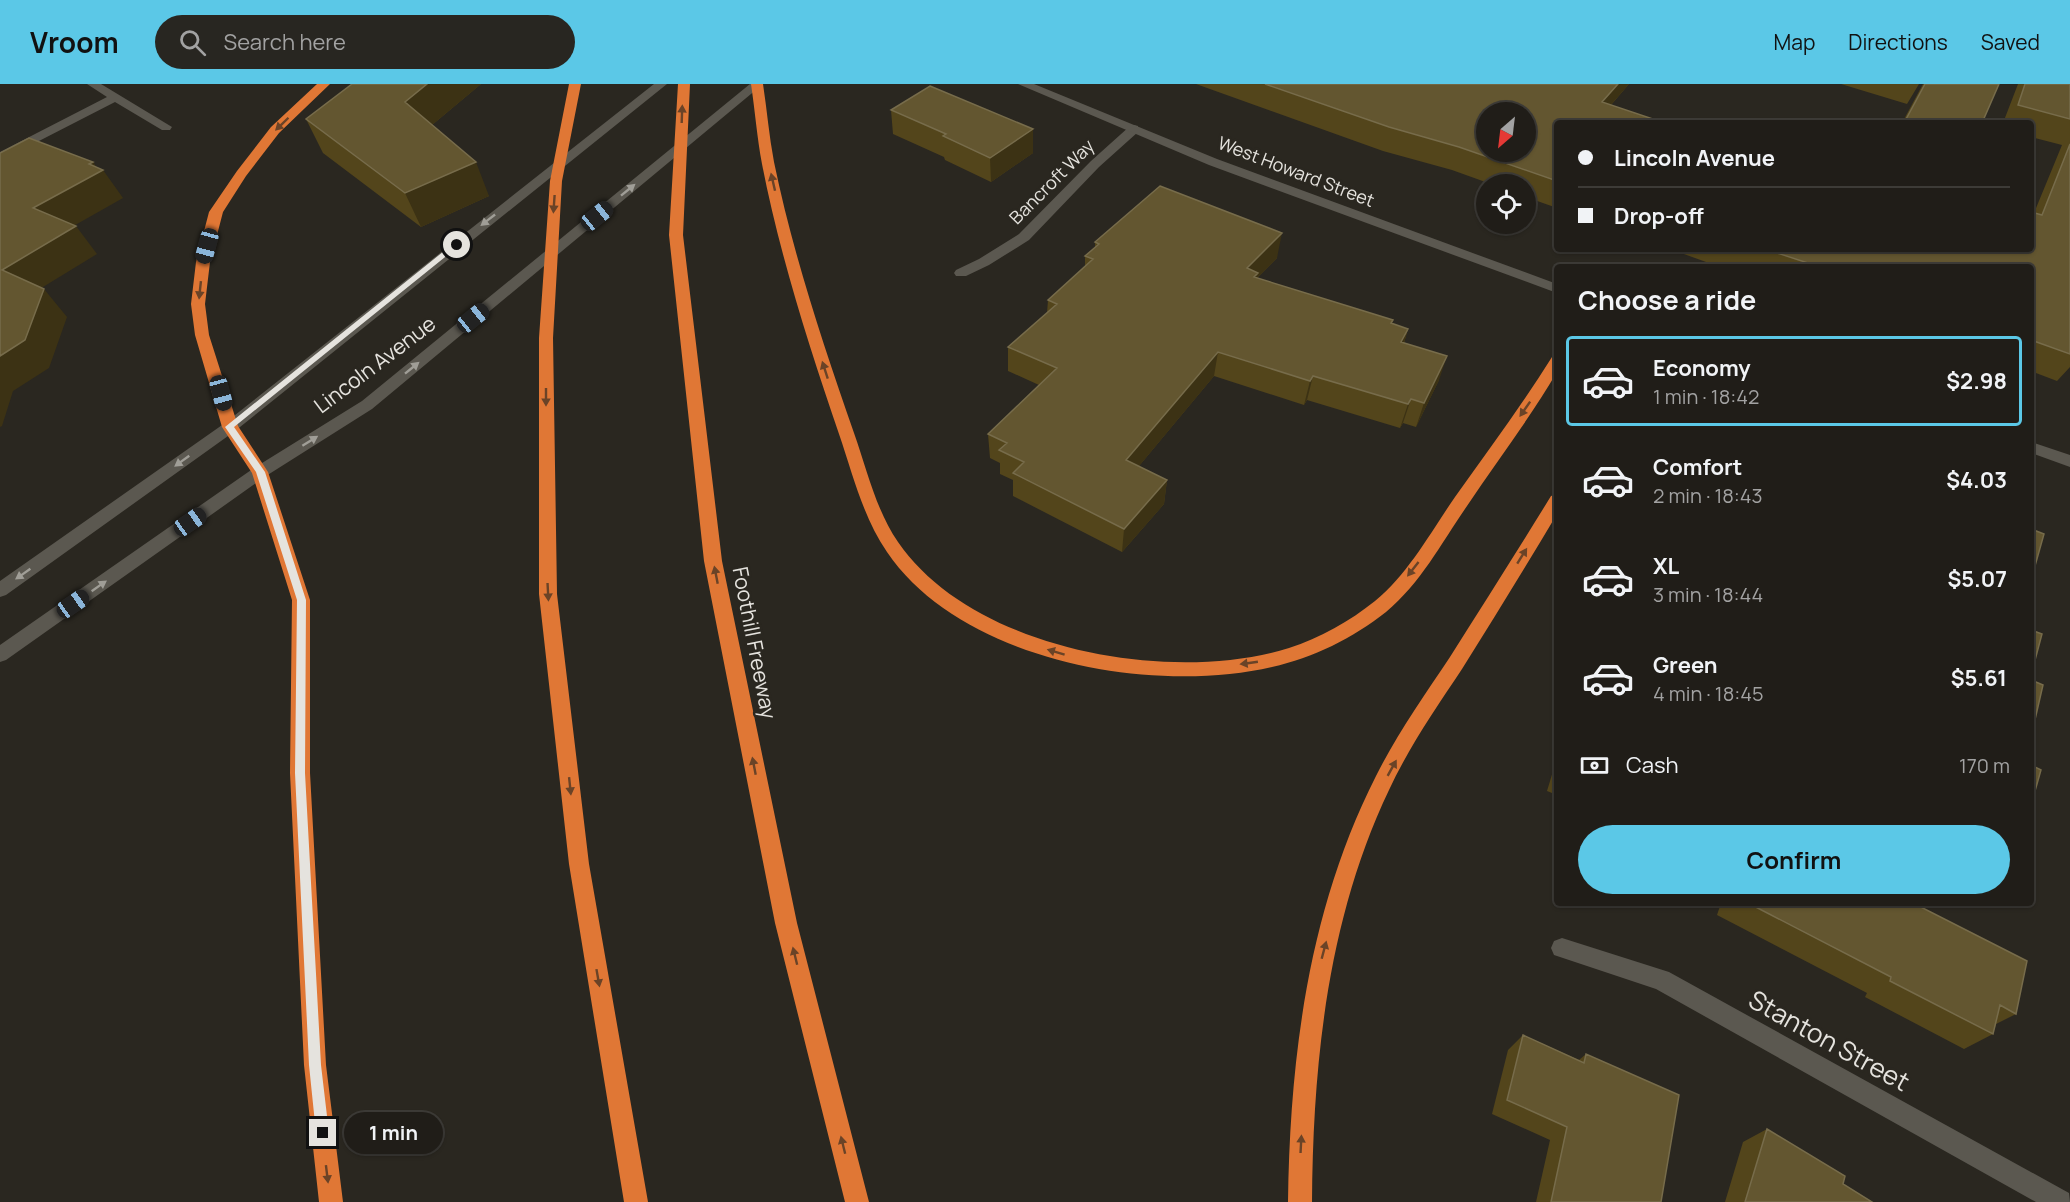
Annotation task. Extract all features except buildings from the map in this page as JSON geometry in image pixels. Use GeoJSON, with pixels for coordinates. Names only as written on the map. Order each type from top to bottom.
{"type":"FeatureCollection","features":[{"type":"Feature","properties":{"kind":"highway"},"geometry":{"type":"LineString","coordinates":[[324,84],[275,130],[241,174],[216,212],[203,262],[198,304],[202,335],[209,362],[216,376],[230,427],[260,472],[301,600],[300,773],[315,1065],[331,1202]]}},
{"type":"Feature","properties":{"kind":"highway"},"geometry":{"type":"LineString","coordinates":[[575,84],[556,181],[546,338],[548,594],[579,864],[636,1202]]}},
{"type":"Feature","properties":{"kind":"highway","name":"Foothill Freeway"},"geometry":{"type":"LineString","coordinates":[[684,84],[676,235],[713,561],[786,923],[857,1202]]}},
{"type":"Feature","properties":{"kind":"highway"},"geometry":{"type":"LineString","coordinates":[[757,84],[768,160],[789,252],[812,331],[880,527],[902,560],[934,591],[973,618],[1017,639],[1060,654],[1105,665],[1158,670],[1217,668],[1271,660],[1317,644],[1358,622],[1394,594],[1422,558],[1554,364]]}},
{"type":"Feature","properties":{"kind":"highway"},"geometry":{"type":"LineString","coordinates":[[1300,1202],[1305,1070],[1319,969],[1342,881],[1376,797],[1422,715],[1554,505]]}},
{"type":"Feature","properties":{"kind":"main road"},"geometry":{"type":"LineString","coordinates":[[93,84],[166,127]]}},
{"type":"Feature","properties":{"kind":"main road","name":"Lincoln Avenue"},"geometry":{"type":"LineString","coordinates":[[0,590],[230,427],[661,84]]}},
{"type":"Feature","properties":{"kind":"main road","name":"Lincoln Avenue"},"geometry":{"type":"LineString","coordinates":[[0,656],[260,472],[367,405],[757,84]]}},
{"type":"Feature","properties":{"kind":"main road","name":"West Howard Street"},"geometry":{"type":"LineString","coordinates":[[1024,84],[1328,206],[1554,288]]}},
{"type":"Feature","properties":{"kind":"main road"},"geometry":{"type":"LineString","coordinates":[[0,158],[116,97]]}},
{"type":"Feature","properties":{"kind":"main road","name":"Bancroft Way"},"geometry":{"type":"LineString","coordinates":[[961,273],[984,262],[1024,237],[1095,164],[1134,129]]}},
{"type":"Feature","properties":{"kind":"main road"},"geometry":{"type":"LineString","coordinates":[[2034,448],[2070,461]]}},
{"type":"Feature","properties":{"kind":"main road","name":"Stanton Street"},"geometry":{"type":"LineString","coordinates":[[1562,948],[1661,980],[2060,1202]]}},
{"type":"Feature","properties":{"kind":"route"},"geometry":{"type":"LineString","coordinates":[[323,1133],[315,1065],[300,773],[301,600],[260,472],[230,427],[294,373],[457,245]]}}]}
